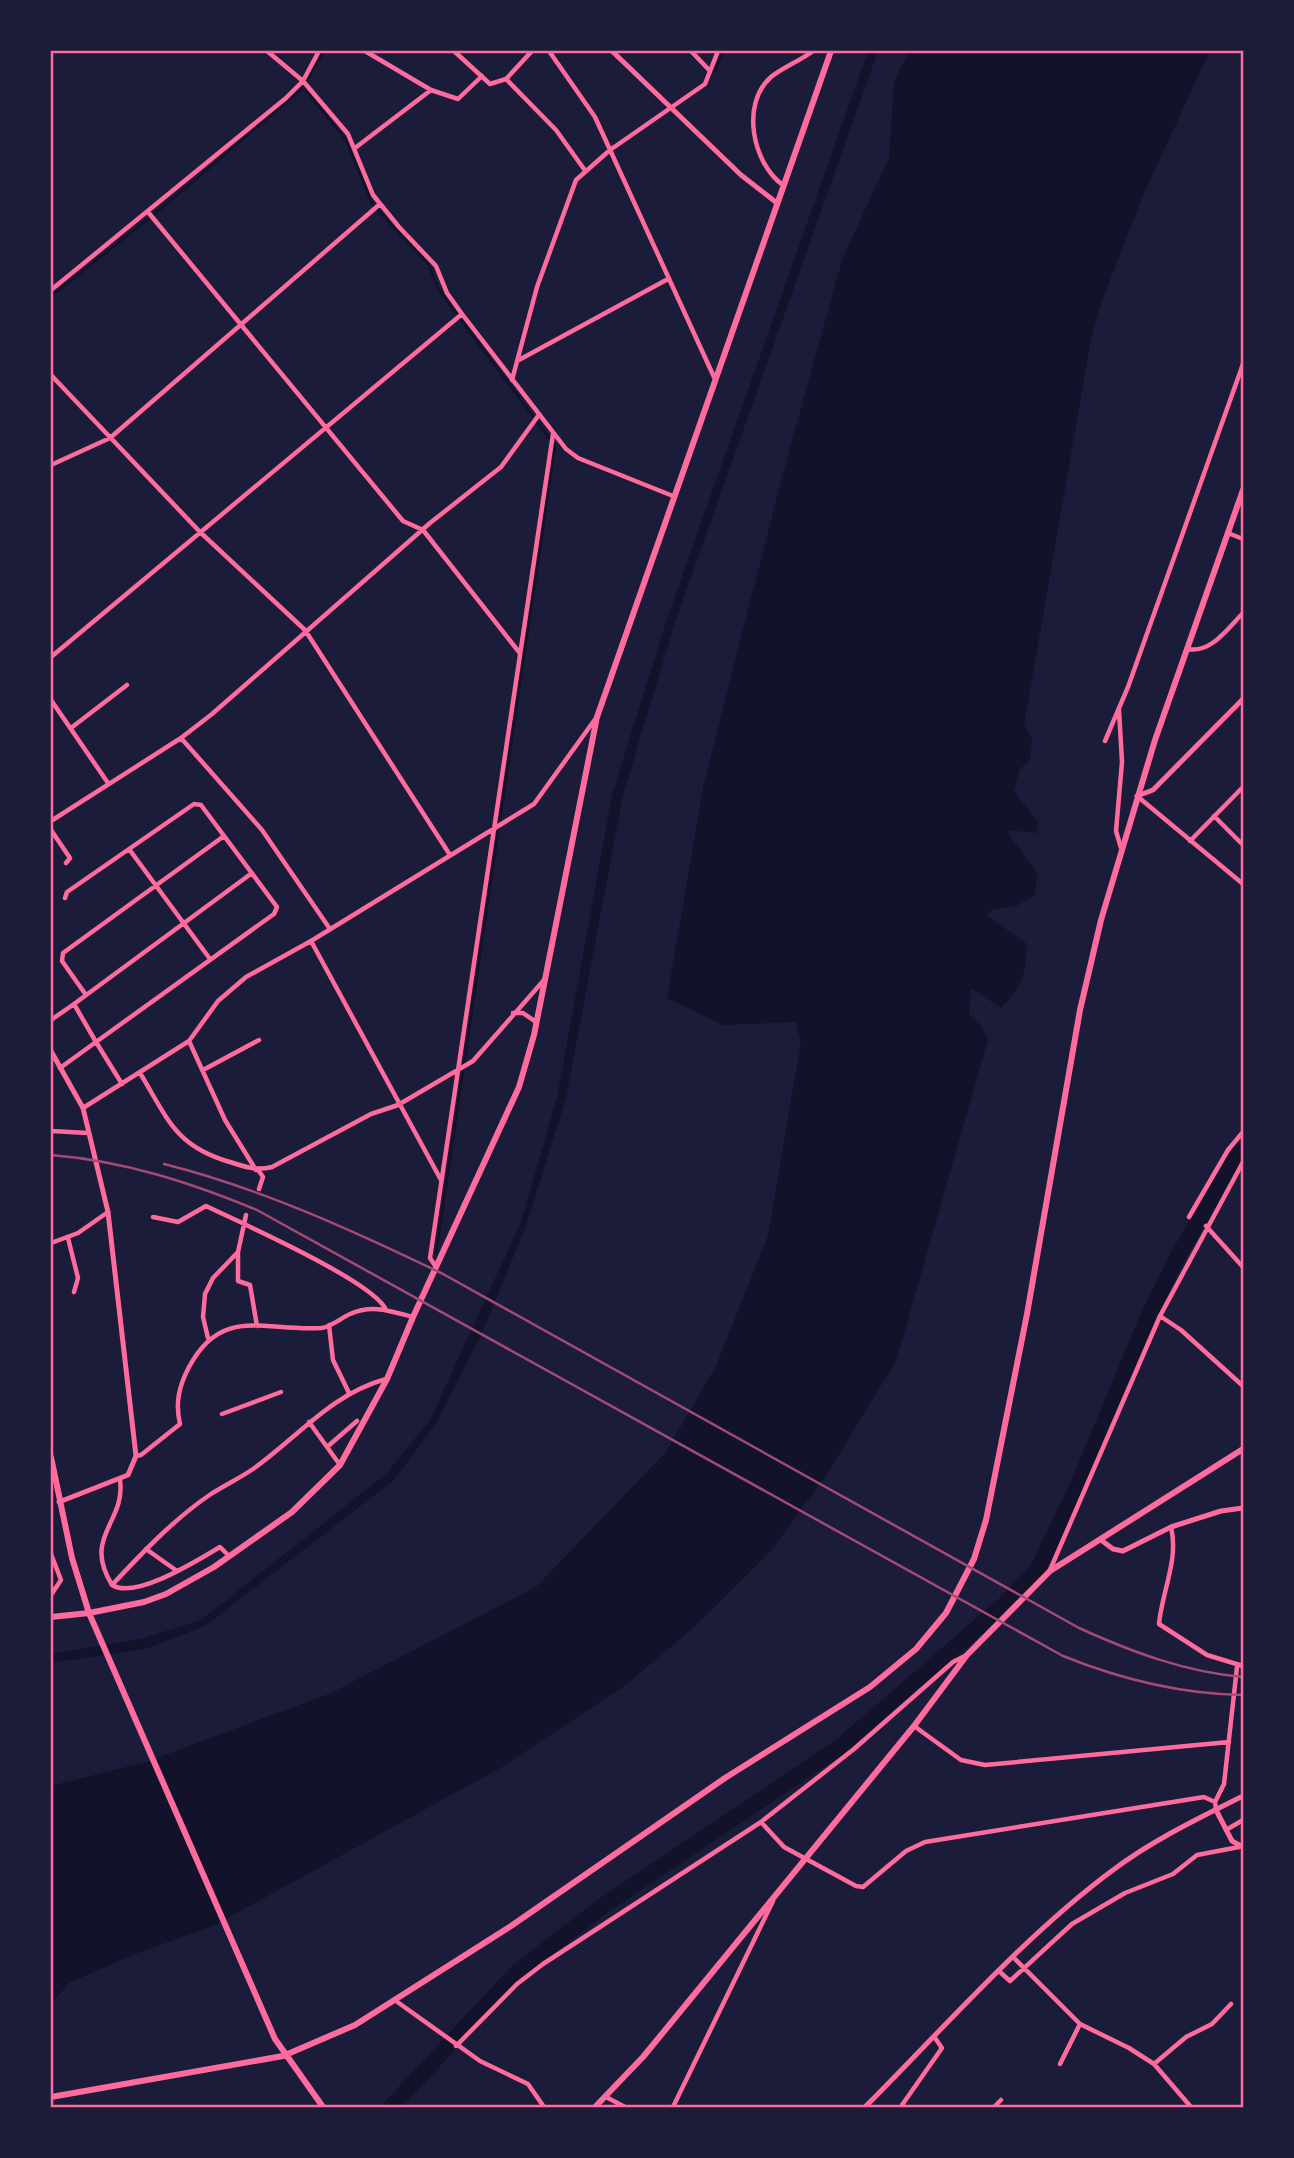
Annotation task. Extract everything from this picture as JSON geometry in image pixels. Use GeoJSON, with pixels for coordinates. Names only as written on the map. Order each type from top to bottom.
{"type":"FeatureCollection","features":[{"type":"Feature","properties":{"kind":"main road"},"geometry":{"type":"LineString","coordinates":[[51,1617],[89,1613],[144,1602],[166,1594],[229,1556],[292,1512],[340,1465],[387,1379],[519,1087],[537,1023],[597,717],[831,51]]}},
{"type":"Feature","properties":{"kind":"main road"},"geometry":{"type":"LineString","coordinates":[[51,2096],[283,2056],[355,2025],[511,1926],[725,1778],[870,1687],[916,1649],[946,1613],[974,1559],[986,1520],[1027,1314],[1080,1010],[1121,848],[1243,490]]}},
{"type":"Feature","properties":{"kind":"main road"},"geometry":{"type":"LineString","coordinates":[[595,2107],[643,2057],[804,1857],[914,1726],[967,1655],[1050,1571],[1243,1450]]}},
{"type":"Feature","properties":{"kind":"main road"},"geometry":{"type":"LineString","coordinates":[[51,1457],[72,1558],[89,1613],[283,2056],[323,2107]]}},
{"type":"Feature","properties":{"kind":"street"},"geometry":{"type":"LineString","coordinates":[[267,51],[303,82],[348,134],[380,204],[436,266],[447,293],[553,434],[578,458],[673,496]]}},
{"type":"Feature","properties":{"kind":"street"},"geometry":{"type":"LineString","coordinates":[[52,286],[148,212],[303,82],[319,51]]}},
{"type":"Feature","properties":{"kind":"street"},"geometry":{"type":"LineString","coordinates":[[366,51],[431,90],[458,99],[482,76]]}},
{"type":"Feature","properties":{"kind":"street"},"geometry":{"type":"LineString","coordinates":[[454,51],[490,84],[506,79],[532,51]]}},
{"type":"Feature","properties":{"kind":"street"},"geometry":{"type":"LineString","coordinates":[[550,51],[595,117],[715,377]]}},
{"type":"Feature","properties":{"kind":"street"},"geometry":{"type":"LineString","coordinates":[[612,51],[741,175],[777,203]]}},
{"type":"Feature","properties":{"kind":"street"},"geometry":{"type":"LineString","coordinates":[[691,51],[710,71]]}},
{"type":"Feature","properties":{"kind":"street"},"geometry":{"type":"LineString","coordinates":[[512,380],[537,287],[576,180],[584,169],[670,106],[705,84],[718,51]]}},
{"type":"Feature","properties":{"kind":"street"},"geometry":{"type":"LineString","coordinates":[[783,185],[768,170],[756,145],[755,101],[770,78],[813,51]]}},
{"type":"Feature","properties":{"kind":"street"},"geometry":{"type":"LineString","coordinates":[[506,79],[555,130],[584,169]]}},
{"type":"Feature","properties":{"kind":"street"},"geometry":{"type":"LineString","coordinates":[[355,148],[431,90]]}},
{"type":"Feature","properties":{"kind":"street"},"geometry":{"type":"LineString","coordinates":[[51,465],[110,438],[380,204]]}},
{"type":"Feature","properties":{"kind":"street"},"geometry":{"type":"LineString","coordinates":[[148,212],[403,521],[423,530],[520,653]]}},
{"type":"Feature","properties":{"kind":"street"},"geometry":{"type":"LineString","coordinates":[[517,361],[668,279]]}},
{"type":"Feature","properties":{"kind":"street"},"geometry":{"type":"LineString","coordinates":[[51,657],[462,314]]}},
{"type":"Feature","properties":{"kind":"street"},"geometry":{"type":"LineString","coordinates":[[1105,741],[1243,364]]}},
{"type":"Feature","properties":{"kind":"street"},"geometry":{"type":"LineString","coordinates":[[51,376],[200,532],[305,630],[450,855]]}},
{"type":"Feature","properties":{"kind":"street"},"geometry":{"type":"LineString","coordinates":[[51,821],[181,738],[423,530],[501,467],[538,416]]}},
{"type":"Feature","properties":{"kind":"street"},"geometry":{"type":"LineString","coordinates":[[436,1267],[430,1258],[553,434]]}},
{"type":"Feature","properties":{"kind":"street"},"geometry":{"type":"LineString","coordinates":[[1228,533],[1243,539]]}},
{"type":"Feature","properties":{"kind":"street"},"geometry":{"type":"LineString","coordinates":[[1187,649],[1198,651],[1209,646],[1243,613]]}},
{"type":"Feature","properties":{"kind":"street"},"geometry":{"type":"LineString","coordinates":[[71,728],[127,685]]}},
{"type":"Feature","properties":{"kind":"street"},"geometry":{"type":"LineString","coordinates":[[1243,699],[1153,790],[1137,796],[1243,884]]}},
{"type":"Feature","properties":{"kind":"street"},"geometry":{"type":"LineString","coordinates":[[51,700],[108,783]]}},
{"type":"Feature","properties":{"kind":"street"},"geometry":{"type":"LineString","coordinates":[[1119,708],[1122,762],[1116,831],[1121,848]]}},
{"type":"Feature","properties":{"kind":"street"},"geometry":{"type":"LineString","coordinates":[[83,1108],[189,1041],[231,987],[311,942],[534,804],[597,717]]}},
{"type":"Feature","properties":{"kind":"street"},"geometry":{"type":"LineString","coordinates":[[181,738],[262,830],[330,929]]}},
{"type":"Feature","properties":{"kind":"street"},"geometry":{"type":"LineString","coordinates":[[1190,841],[1243,788]]}},
{"type":"Feature","properties":{"kind":"street"},"geometry":{"type":"LineString","coordinates":[[60,1068],[274,914],[277,906],[201,805],[194,804],[67,892],[65,898]]}},
{"type":"Feature","properties":{"kind":"street"},"geometry":{"type":"LineString","coordinates":[[1214,816],[1243,845]]}},
{"type":"Feature","properties":{"kind":"street"},"geometry":{"type":"LineString","coordinates":[[51,830],[70,858],[66,863]]}},
{"type":"Feature","properties":{"kind":"street"},"geometry":{"type":"LineString","coordinates":[[86,995],[62,961],[63,953],[224,836]]}},
{"type":"Feature","properties":{"kind":"street"},"geometry":{"type":"LineString","coordinates":[[130,849],[210,959]]}},
{"type":"Feature","properties":{"kind":"street"},"geometry":{"type":"LineString","coordinates":[[51,1020],[252,873]]}},
{"type":"Feature","properties":{"kind":"street"},"geometry":{"type":"LineString","coordinates":[[311,942],[398,1105],[442,1180]]}},
{"type":"Feature","properties":{"kind":"street"},"geometry":{"type":"LineString","coordinates":[[140,1073],[179,1137],[192,1149],[258,1170],[272,1167],[372,1114],[398,1105],[473,1061],[544,980]]}},
{"type":"Feature","properties":{"kind":"street"},"geometry":{"type":"LineString","coordinates":[[74,1004],[122,1084]]}},
{"type":"Feature","properties":{"kind":"street"},"geometry":{"type":"LineString","coordinates":[[513,1013],[523,1013],[537,1023]]}},
{"type":"Feature","properties":{"kind":"street"},"geometry":{"type":"LineString","coordinates":[[203,1070],[259,1040]]}},
{"type":"Feature","properties":{"kind":"street"},"geometry":{"type":"LineString","coordinates":[[189,1041],[225,1120],[263,1177],[259,1189]]}},
{"type":"Feature","properties":{"kind":"street"},"geometry":{"type":"LineString","coordinates":[[51,1051],[83,1108],[108,1212],[136,1455],[131,1471],[120,1480],[67,1496],[59,1502],[51,1500]]}},
{"type":"Feature","properties":{"kind":"street"},"geometry":{"type":"LineString","coordinates":[[51,1131],[88,1133]]}},
{"type":"Feature","properties":{"kind":"street"},"geometry":{"type":"LineString","coordinates":[[1189,1217],[1228,1150],[1243,1132]]}},
{"type":"Feature","properties":{"kind":"street"},"geometry":{"type":"LineString","coordinates":[[1050,1571],[1084,1498],[1160,1316],[1206,1226],[1243,1162]]}},
{"type":"Feature","properties":{"kind":"street"},"geometry":{"type":"LineString","coordinates":[[153,1217],[178,1222],[206,1206],[369,1291],[383,1301],[386,1310]]}},
{"type":"Feature","properties":{"kind":"street"},"geometry":{"type":"LineString","coordinates":[[51,1243],[68,1238],[108,1212]]}},
{"type":"Feature","properties":{"kind":"street"},"geometry":{"type":"LineString","coordinates":[[246,1215],[238,1252],[239,1281],[250,1285],[257,1325]]}},
{"type":"Feature","properties":{"kind":"street"},"geometry":{"type":"LineString","coordinates":[[1206,1226],[1243,1267]]}},
{"type":"Feature","properties":{"kind":"street"},"geometry":{"type":"LineString","coordinates":[[68,1238],[78,1278],[74,1292]]}},
{"type":"Feature","properties":{"kind":"street"},"geometry":{"type":"LineString","coordinates":[[208,1338],[203,1317],[205,1294],[213,1278],[238,1252]]}},
{"type":"Feature","properties":{"kind":"street"},"geometry":{"type":"LineString","coordinates":[[136,1455],[141,1455],[180,1424],[177,1414],[180,1384],[208,1338],[236,1327],[257,1325],[324,1328],[365,1309],[386,1310],[413,1317]]}},
{"type":"Feature","properties":{"kind":"street"},"geometry":{"type":"LineString","coordinates":[[1160,1316],[1181,1330],[1243,1386]]}},
{"type":"Feature","properties":{"kind":"street"},"geometry":{"type":"LineString","coordinates":[[329,1325],[334,1360],[349,1393]]}},
{"type":"Feature","properties":{"kind":"street"},"geometry":{"type":"LineString","coordinates":[[112,1585],[146,1549],[210,1495],[253,1469],[349,1393],[387,1379]]}},
{"type":"Feature","properties":{"kind":"street"},"geometry":{"type":"LineString","coordinates":[[222,1414],[273,1398],[281,1392]]}},
{"type":"Feature","properties":{"kind":"street"},"geometry":{"type":"LineString","coordinates":[[327,1447],[357,1421]]}},
{"type":"Feature","properties":{"kind":"street"},"geometry":{"type":"LineString","coordinates":[[309,1422],[340,1465]]}},
{"type":"Feature","properties":{"kind":"street"},"geometry":{"type":"LineString","coordinates":[[112,1585],[100,1546],[121,1499],[120,1480]]}},
{"type":"Feature","properties":{"kind":"street"},"geometry":{"type":"LineString","coordinates":[[1101,1540],[1113,1549],[1123,1551],[1171,1527],[1221,1511],[1243,1508]]}},
{"type":"Feature","properties":{"kind":"street"},"geometry":{"type":"LineString","coordinates":[[1171,1527],[1174,1553],[1159,1624],[1207,1655],[1240,1667],[1224,1784],[1214,1802],[1226,1830],[1241,1847]]}},
{"type":"Feature","properties":{"kind":"street"},"geometry":{"type":"LineString","coordinates":[[112,1585],[128,1589],[177,1571],[220,1547],[229,1556]]}},
{"type":"Feature","properties":{"kind":"street"},"geometry":{"type":"LineString","coordinates":[[146,1549],[177,1571]]}},
{"type":"Feature","properties":{"kind":"street"},"geometry":{"type":"LineString","coordinates":[[51,1554],[61,1580],[51,1595]]}},
{"type":"Feature","properties":{"kind":"street"},"geometry":{"type":"LineString","coordinates":[[456,2046],[517,1984],[542,1964],[761,1822],[854,1749],[953,1662],[967,1655]]}},
{"type":"Feature","properties":{"kind":"street"},"geometry":{"type":"LineString","coordinates":[[914,1726],[954,1756],[985,1765],[1229,1742]]}},
{"type":"Feature","properties":{"kind":"street"},"geometry":{"type":"LineString","coordinates":[[865,2107],[1081,1895],[1116,1868],[1243,1796]]}},
{"type":"Feature","properties":{"kind":"street"},"geometry":{"type":"LineString","coordinates":[[761,1822],[784,1847],[856,1886],[863,1887],[906,1851],[925,1842],[1204,1797],[1214,1802]]}},
{"type":"Feature","properties":{"kind":"street"},"geometry":{"type":"LineString","coordinates":[[1226,1830],[1243,1820]]}},
{"type":"Feature","properties":{"kind":"street"},"geometry":{"type":"LineString","coordinates":[[1000,1972],[1010,1982],[1072,1924],[1125,1893],[1173,1874],[1197,1855],[1241,1847]]}},
{"type":"Feature","properties":{"kind":"street"},"geometry":{"type":"LineString","coordinates":[[673,2107],[776,1894]]}},
{"type":"Feature","properties":{"kind":"street"},"geometry":{"type":"LineString","coordinates":[[1014,1958],[1080,2024],[1129,2048],[1154,2064],[1191,2107]]}},
{"type":"Feature","properties":{"kind":"street"},"geometry":{"type":"LineString","coordinates":[[396,2001],[456,2046],[528,2084],[544,2107]]}},
{"type":"Feature","properties":{"kind":"street"},"geometry":{"type":"LineString","coordinates":[[1154,2064],[1186,2037],[1212,2024],[1231,2004]]}},
{"type":"Feature","properties":{"kind":"street"},"geometry":{"type":"LineString","coordinates":[[1060,2064],[1080,2024]]}},
{"type":"Feature","properties":{"kind":"street"},"geometry":{"type":"LineString","coordinates":[[905,2107],[902,2105],[942,2048],[934,2038]]}},
{"type":"Feature","properties":{"kind":"street"},"geometry":{"type":"LineString","coordinates":[[606,2097],[625,2107]]}},
{"type":"Feature","properties":{"kind":"street"},"geometry":{"type":"LineString","coordinates":[[994,2107],[1001,2100]]}},
{"type":"Feature","properties":{"kind":"shaded area"},"geometry":{"type":"Polygon","coordinates":[[[868,51],[878,51],[675,622],[623,795],[566,1098],[526,1226],[481,1335],[437,1422],[394,1480],[205,1626],[145,1649],[51,1663],[51,1654],[141,1639],[201,1620],[386,1474],[430,1420],[521,1222],[557,1098],[612,795],[667,619],[868,51]]]}},
{"type":"Feature","properties":{"kind":"shaded area"},"geometry":{"type":"Polygon","coordinates":[[[909,51],[1210,51],[1144,193],[1101,303],[1091,339],[1024,725],[1032,739],[1030,760],[1020,769],[1014,791],[1038,822],[1037,833],[1006,830],[1038,874],[1034,896],[1016,906],[993,909],[986,915],[1026,943],[1026,962],[1018,986],[1001,1008],[971,988],[969,1015],[982,1027],[988,1039],[896,1361],[827,1474],[771,1551],[693,1628],[627,1684],[502,1767],[213,1926],[135,1954],[69,1983],[51,2004],[51,1786],[146,1762],[329,1694],[536,1587],[666,1452],[716,1366],[768,1236],[801,1042],[796,1022],[723,1025],[667,998],[704,783],[782,477],[843,257],[889,158],[894,81],[909,51]]]}},
{"type":"Feature","properties":{"kind":"waterway"},"geometry":{"type":"LineString","coordinates":[[305,83],[324,51]]}},
{"type":"Feature","properties":{"kind":"waterway"},"geometry":{"type":"LineString","coordinates":[[715,72],[723,51]]}},
{"type":"Feature","properties":{"kind":"waterway"},"geometry":{"type":"LineString","coordinates":[[303,87],[346,140],[373,205],[429,265],[438,289],[555,446],[436,1254]]}},
{"type":"Feature","properties":{"kind":"waterway"},"geometry":{"type":"LineString","coordinates":[[51,296],[157,212],[302,89]]}},
{"type":"Feature","properties":{"kind":"waterway"},"geometry":{"type":"LineString","coordinates":[[391,2107],[517,1972],[600,1908],[841,1746],[1006,1603],[1037,1571],[1078,1485],[1148,1317],[1177,1258],[1243,1143]]}},
{"type":"Feature","properties":{"kind":"railway"},"geometry":{"type":"LineString","coordinates":[[51,1155],[104,1162],[156,1174],[257,1210],[1063,1656],[1106,1672],[1151,1684],[1197,1692],[1243,1695]]}},
{"type":"Feature","properties":{"kind":"railway"},"geometry":{"type":"LineString","coordinates":[[164,1164],[271,1198],[443,1274],[1079,1628],[1159,1660],[1200,1671],[1243,1677]]}}]}
